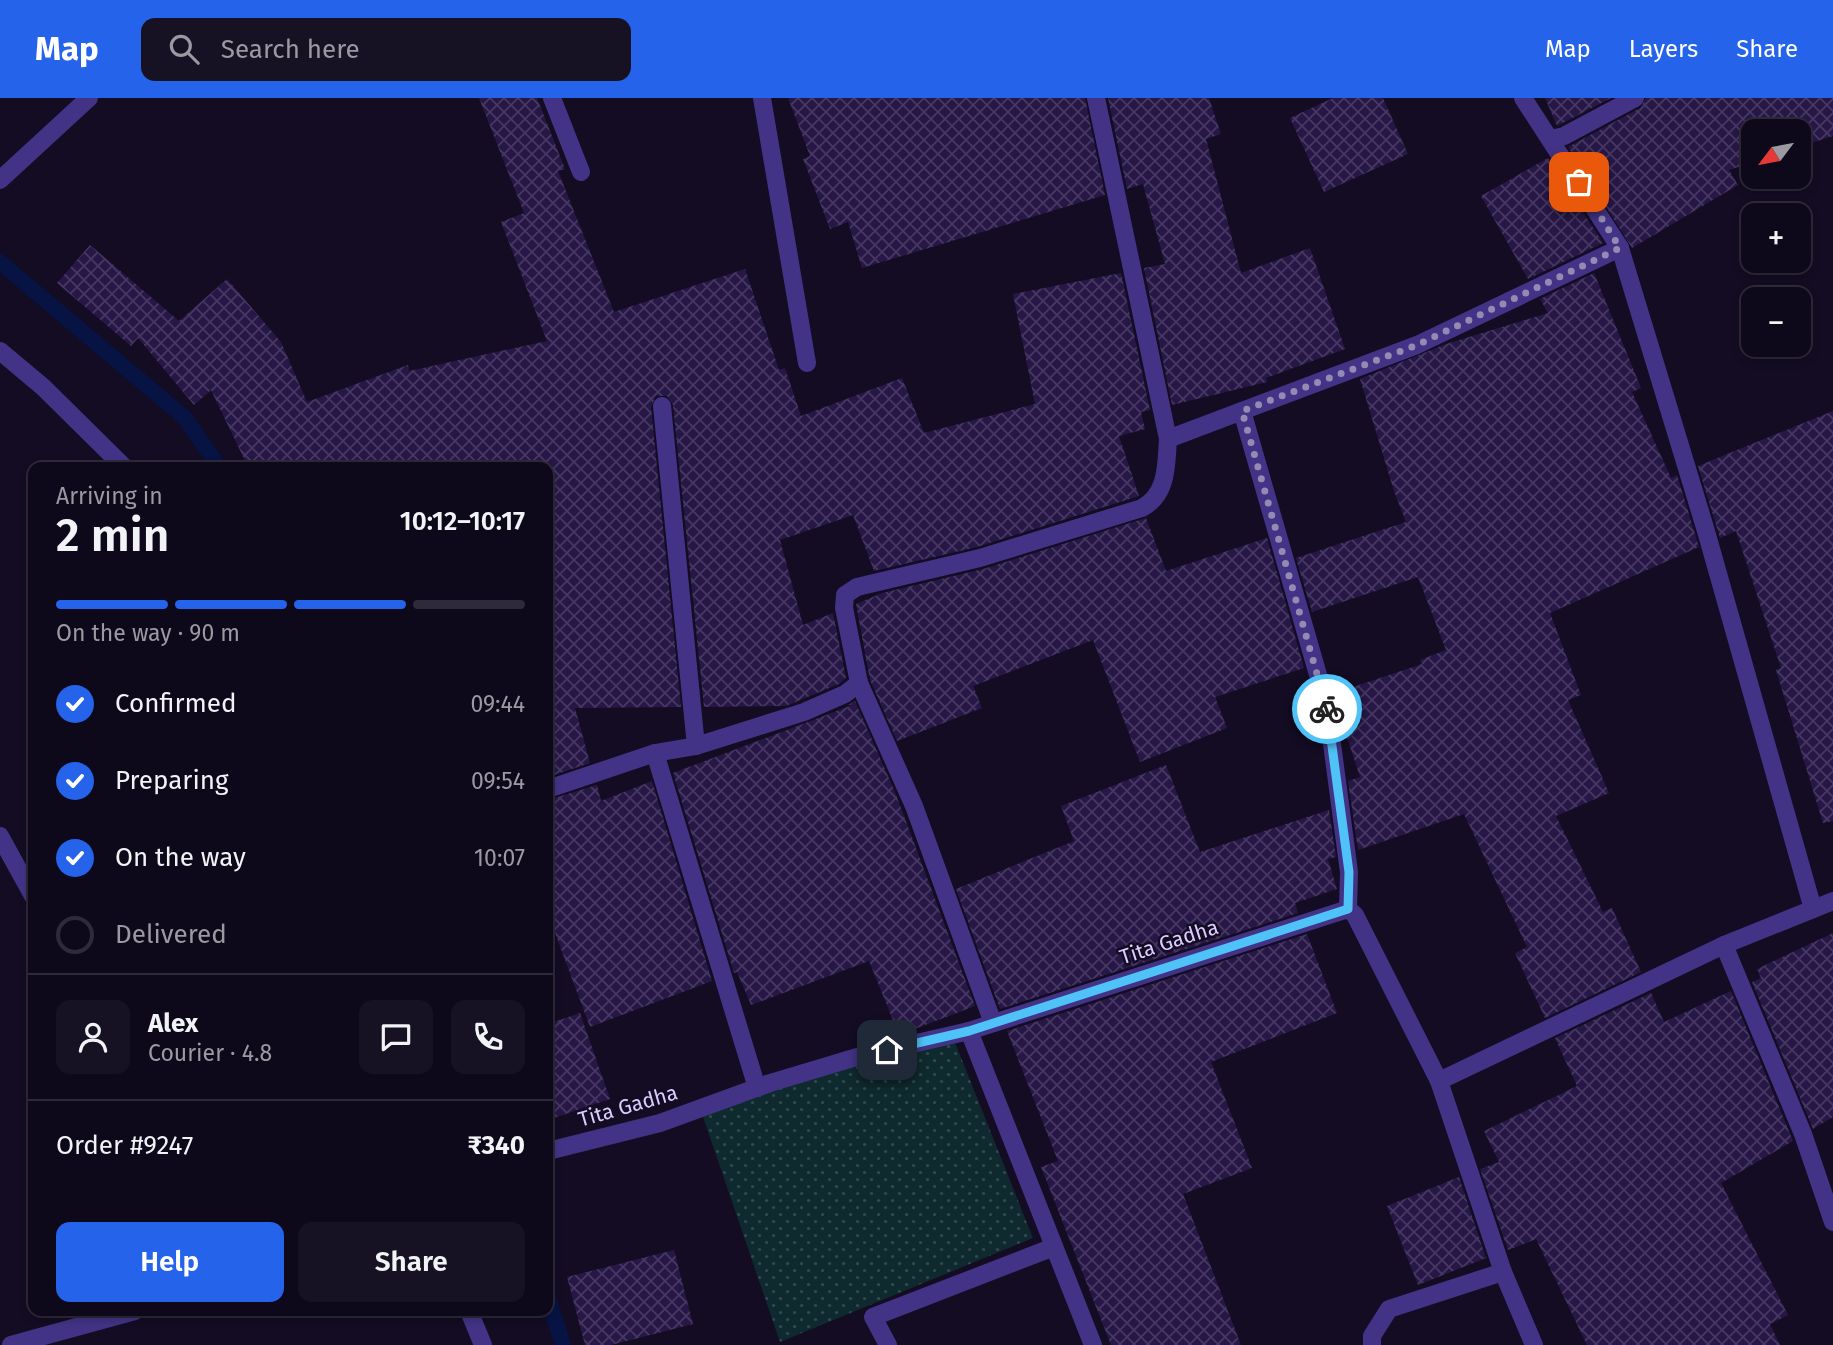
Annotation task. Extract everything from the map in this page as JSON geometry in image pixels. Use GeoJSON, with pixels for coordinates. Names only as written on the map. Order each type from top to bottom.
{"type":"FeatureCollection","features":[{"type":"Feature","properties":{"kind":"street"},"geometry":{"type":"LineString","coordinates":[[0,180],[89,98]]}},
{"type":"Feature","properties":{"kind":"street"},"geometry":{"type":"LineString","coordinates":[[552,98],[581,172]]}},
{"type":"Feature","properties":{"kind":"street"},"geometry":{"type":"LineString","coordinates":[[762,98],[807,363]]}},
{"type":"Feature","properties":{"kind":"street"},"geometry":{"type":"LineString","coordinates":[[993,1023],[914,806],[859,683],[844,608],[845,595],[857,587],[980,558],[1142,508],[1152,502],[1165,479],[1168,439],[1096,98]]}},
{"type":"Feature","properties":{"kind":"street"},"geometry":{"type":"LineString","coordinates":[[1523,98],[1620,248],[1710,544],[1813,909]]}},
{"type":"Feature","properties":{"kind":"street"},"geometry":{"type":"LineString","coordinates":[[1551,139],[1564,136],[1635,98]]}},
{"type":"Feature","properties":{"kind":"street"},"geometry":{"type":"LineString","coordinates":[[1168,439],[1417,345],[1620,248]]}},
{"type":"Feature","properties":{"kind":"street"},"geometry":{"type":"LineString","coordinates":[[0,351],[43,387],[119,462]]}},
{"type":"Feature","properties":{"kind":"street"},"geometry":{"type":"LineString","coordinates":[[662,406],[695,746]]}},
{"type":"Feature","properties":{"kind":"street"},"geometry":{"type":"LineString","coordinates":[[1242,411],[1327,706],[1349,872],[1348,909],[1354,915],[1440,1081],[1503,1272],[1534,1345]]}},
{"type":"Feature","properties":{"kind":"street"},"geometry":{"type":"LineString","coordinates":[[553,787],[655,753],[695,746],[804,712],[845,694],[859,683]]}},
{"type":"Feature","properties":{"kind":"street"},"geometry":{"type":"LineString","coordinates":[[655,753],[757,1088]]}},
{"type":"Feature","properties":{"kind":"street"},"geometry":{"type":"LineString","coordinates":[[0,836],[28,887]]}},
{"type":"Feature","properties":{"kind":"street"},"geometry":{"type":"LineString","coordinates":[[1440,1081],[1724,945],[1833,901]]}},
{"type":"Feature","properties":{"kind":"street","name":"Tita Gadha"},"geometry":{"type":"LineString","coordinates":[[553,1150],[660,1123],[757,1088],[860,1056],[969,1031],[1348,909]]}},
{"type":"Feature","properties":{"kind":"street"},"geometry":{"type":"LineString","coordinates":[[1724,945],[1803,1134],[1833,1222]]}},
{"type":"Feature","properties":{"kind":"street"},"geometry":{"type":"LineString","coordinates":[[969,1031],[1093,1345]]}},
{"type":"Feature","properties":{"kind":"street"},"geometry":{"type":"LineString","coordinates":[[888,1345],[873,1317],[1054,1247]]}},
{"type":"Feature","properties":{"kind":"street"},"geometry":{"type":"LineString","coordinates":[[1372,1345],[1372,1336],[1389,1309],[1503,1272]]}},
{"type":"Feature","properties":{"kind":"street"},"geometry":{"type":"LineString","coordinates":[[11,1345],[117,1316]]}},
{"type":"Feature","properties":{"kind":"street"},"geometry":{"type":"LineString","coordinates":[[471,1316],[482,1345]]}},
{"type":"Feature","properties":{"kind":"green space"},"geometry":{"type":"Polygon","coordinates":[[[952,1035],[1033,1238],[780,1342],[701,1111],[952,1035]]]}},
{"type":"Feature","properties":{"kind":"building"},"geometry":{"type":"Polygon","coordinates":[[[479,98],[537,98],[565,169],[558,171],[614,312],[745,269],[779,370],[785,368],[801,416],[902,378],[924,433],[1035,404],[1013,294],[1121,273],[1150,410],[1141,412],[1145,429],[1119,436],[1139,496],[977,547],[874,571],[853,515],[780,540],[803,625],[833,613],[846,678],[839,684],[786,706],[704,707],[673,405],[667,396],[656,396],[651,407],[681,707],[575,708],[590,763],[553,775],[553,462],[246,462],[211,390],[194,405],[138,338],[131,346],[57,283],[90,245],[179,321],[227,279],[281,342],[307,402],[408,365],[409,371],[547,341],[501,222],[524,213],[479,98]]]}},
{"type":"Feature","properties":{"kind":"building"},"geometry":{"type":"Polygon","coordinates":[[[788,98],[1085,98],[1105,195],[862,268],[848,222],[830,229],[803,159],[810,156],[788,98]]]}},
{"type":"Feature","properties":{"kind":"building"},"geometry":{"type":"Polygon","coordinates":[[[1108,98],[1209,98],[1221,134],[1206,139],[1241,273],[1310,248],[1345,349],[1266,378],[1267,382],[1172,405],[1144,268],[1165,264],[1143,184],[1127,189],[1108,98]]]}},
{"type":"Feature","properties":{"kind":"building"},"geometry":{"type":"Polygon","coordinates":[[[1333,98],[1383,98],[1408,154],[1324,192],[1290,118],[1333,98]]]}},
{"type":"Feature","properties":{"kind":"building"},"geometry":{"type":"Polygon","coordinates":[[[1545,98],[1611,98],[1557,126],[1545,98]]]}},
{"type":"Feature","properties":{"kind":"building"},"geometry":{"type":"Polygon","coordinates":[[[1646,98],[1833,98],[1833,136],[1811,143],[1811,119],[1741,119],[1741,166],[1729,170],[1738,185],[1632,248],[1568,147],[1640,108],[1646,98]]]}},
{"type":"Feature","properties":{"kind":"building"},"geometry":{"type":"Polygon","coordinates":[[[1548,158],[1603,243],[1528,279],[1481,196],[1548,158]]]}},
{"type":"Feature","properties":{"kind":"building"},"geometry":{"type":"Polygon","coordinates":[[[1594,273],[1641,388],[1632,392],[1671,478],[1677,475],[1699,547],[1550,613],[1581,695],[1568,700],[1609,793],[1556,816],[1603,912],[1612,908],[1641,972],[1545,1018],[1515,953],[1527,947],[1464,814],[1358,850],[1348,781],[1360,777],[1335,693],[1422,664],[1420,660],[1446,650],[1418,577],[1312,612],[1296,558],[1406,522],[1360,379],[1446,344],[1548,313],[1540,299],[1594,273]]]}},
{"type":"Feature","properties":{"kind":"building"},"geometry":{"type":"Polygon","coordinates":[[[1833,411],[1833,821],[1823,823],[1776,670],[1781,668],[1736,531],[1720,538],[1698,466],[1833,411]]]}},
{"type":"Feature","properties":{"kind":"building"},"geometry":{"type":"Polygon","coordinates":[[[1146,518],[1166,571],[1267,538],[1304,668],[1215,697],[1227,728],[1140,762],[1093,640],[973,686],[982,708],[897,741],[870,680],[856,604],[882,593],[983,569],[1146,518]]]}},
{"type":"Feature","properties":{"kind":"building"},"geometry":{"type":"Polygon","coordinates":[[[855,701],[895,792],[975,1006],[899,1035],[869,961],[751,1005],[737,972],[734,973],[673,773],[852,705],[848,705],[855,701]]]}},
{"type":"Feature","properties":{"kind":"building"},"geometry":{"type":"Polygon","coordinates":[[[1166,765],[1200,852],[1329,810],[1336,857],[1328,859],[1337,889],[1295,903],[1298,913],[1000,1009],[956,889],[1074,841],[1061,806],[1166,765]]]}},
{"type":"Feature","properties":{"kind":"building"},"geometry":{"type":"Polygon","coordinates":[[[652,781],[712,981],[590,1027],[553,927],[553,798],[597,785],[601,801],[652,781]]]}},
{"type":"Feature","properties":{"kind":"building"},"geometry":{"type":"Polygon","coordinates":[[[1833,933],[1833,1117],[1813,1129],[1752,982],[1761,978],[1757,969],[1833,933]]]}},
{"type":"Feature","properties":{"kind":"building"},"geometry":{"type":"Polygon","coordinates":[[[1307,934],[1337,1013],[1211,1062],[1252,1168],[1183,1194],[1241,1345],[1111,1345],[1041,1167],[1058,1161],[1007,1031],[1307,934]]]}},
{"type":"Feature","properties":{"kind":"building"},"geometry":{"type":"Polygon","coordinates":[[[1731,991],[1793,1141],[1721,1183],[1788,1315],[1770,1324],[1780,1345],[1587,1345],[1536,1239],[1508,1250],[1480,1169],[1499,1162],[1484,1131],[1577,1086],[1555,1038],[1651,993],[1664,1022],[1731,991]]]}},
{"type":"Feature","properties":{"kind":"building"},"geometry":{"type":"Polygon","coordinates":[[[580,1013],[610,1099],[553,1118],[553,1022],[580,1013]]]}},
{"type":"Feature","properties":{"kind":"building"},"geometry":{"type":"Polygon","coordinates":[[[1459,1177],[1486,1258],[1418,1285],[1387,1206],[1459,1177]]]}},
{"type":"Feature","properties":{"kind":"building"},"geometry":{"type":"Polygon","coordinates":[[[674,1250],[693,1324],[611,1345],[585,1345],[567,1277],[674,1250]]]}},
{"type":"Feature","properties":{"kind":"waterway"},"geometry":{"type":"LineString","coordinates":[[0,262],[185,418],[216,462]]}},
{"type":"Feature","properties":{"kind":"waterway"},"geometry":{"type":"LineString","coordinates":[[553,1314],[563,1345]]}},
{"type":"Feature","properties":{"kind":"way so far"},"geometry":{"type":"LineString","coordinates":[[1327,709],[1242,411],[1417,345],[1620,248],[1579,182]]}},
{"type":"Feature","properties":{"kind":"route"},"geometry":{"type":"LineString","coordinates":[[887,1050],[969,1031],[1348,909],[1349,872],[1327,709]]}}]}
